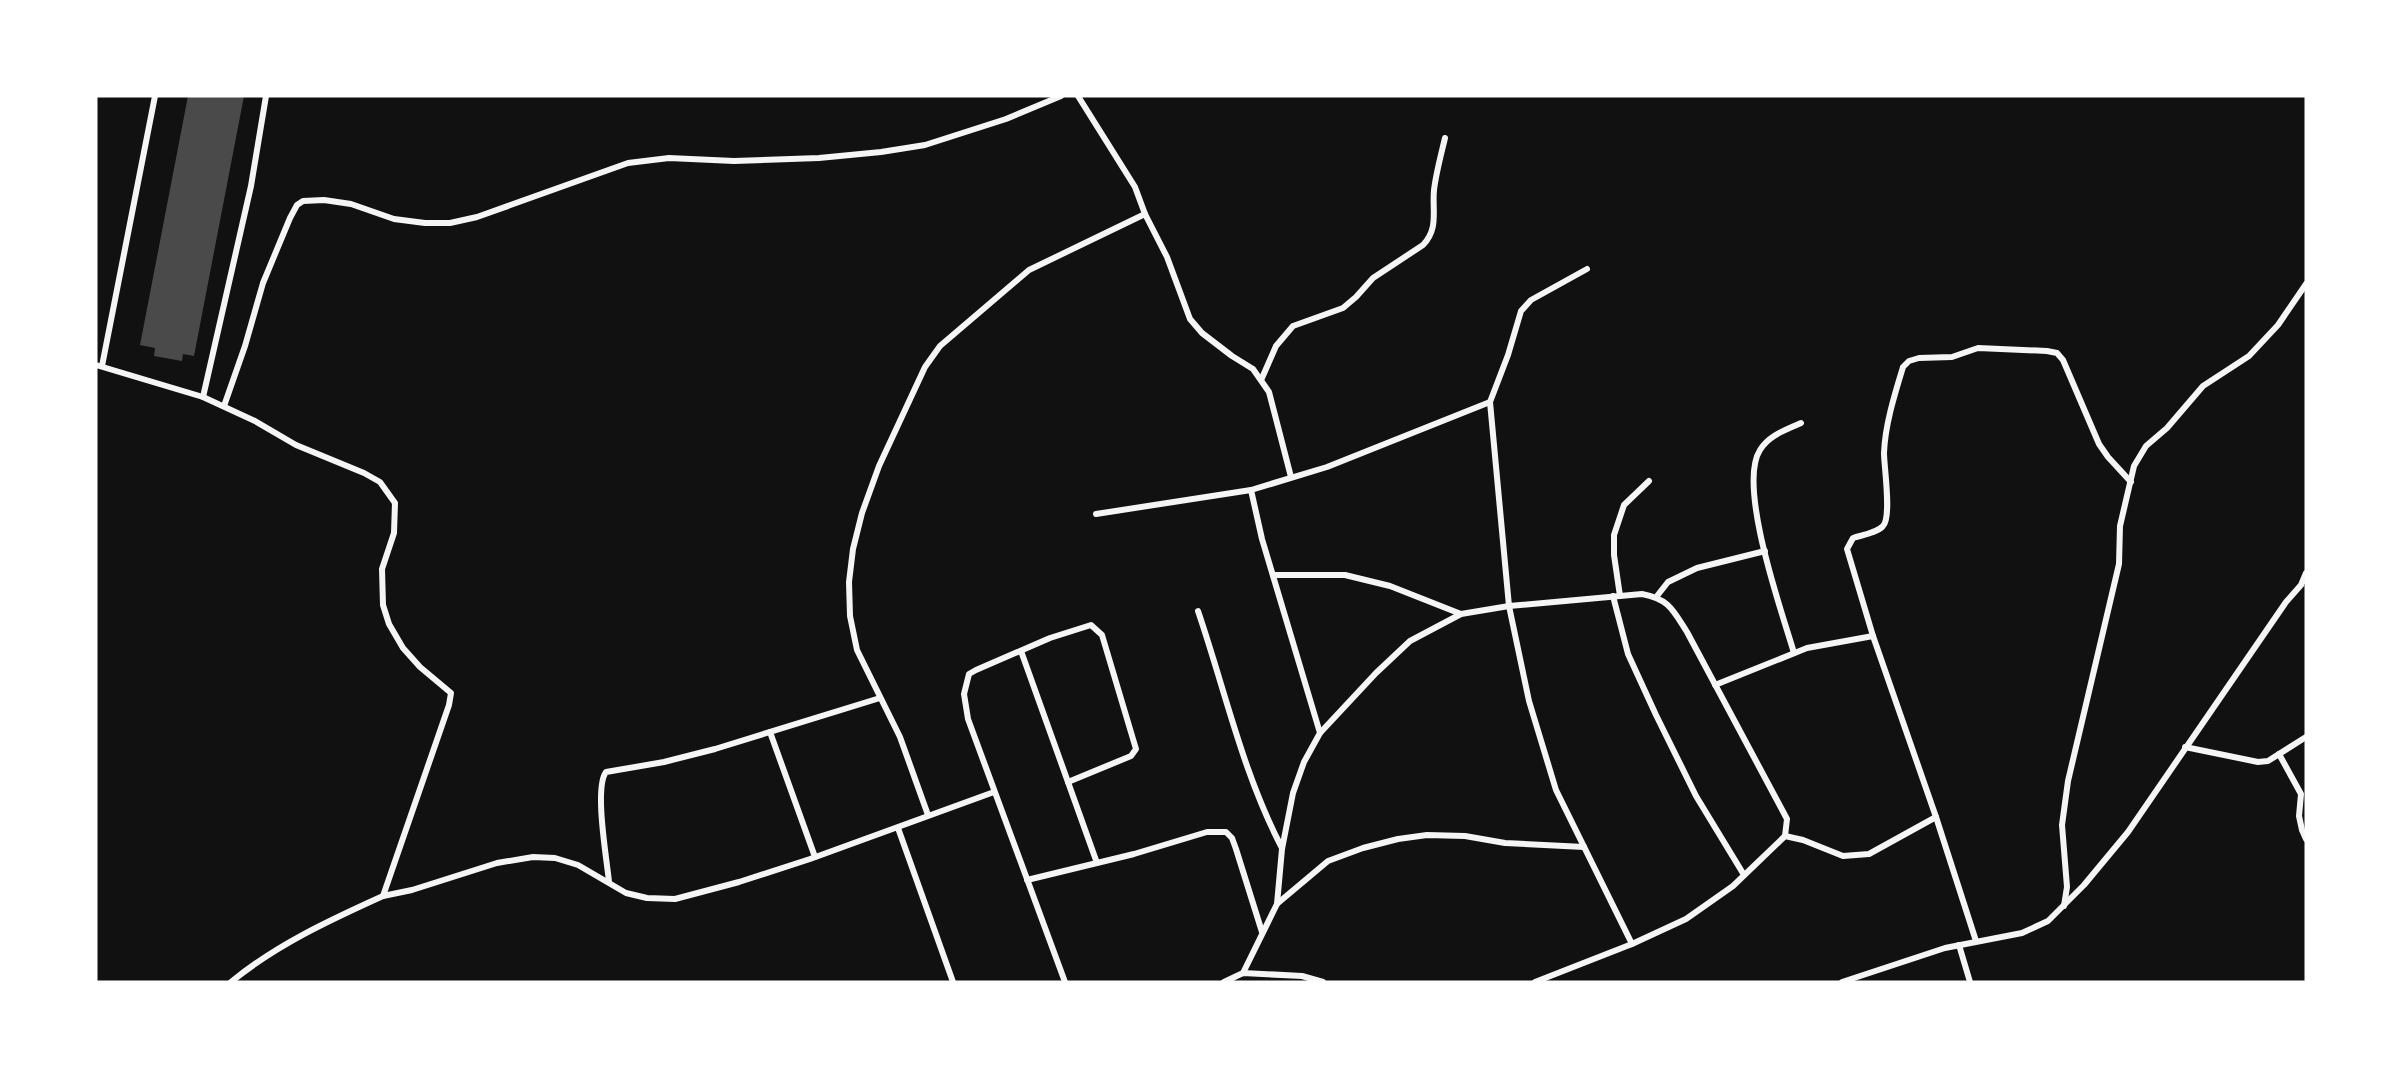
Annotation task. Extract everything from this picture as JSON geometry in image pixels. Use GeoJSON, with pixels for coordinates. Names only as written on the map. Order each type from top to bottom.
{"type":"FeatureCollection","features":[{"type":"Feature","properties":{"kind":"street"},"geometry":{"type":"LineString","coordinates":[[154,96],[99,365],[203,397],[224,406],[296,445],[380,482],[395,503],[394,532],[382,569],[383,605],[389,624],[403,648],[420,667],[451,693],[449,705],[382,896]]}},
{"type":"Feature","properties":{"kind":"street"},"geometry":{"type":"LineString","coordinates":[[203,397],[251,186],[266,96]]}},
{"type":"Feature","properties":{"kind":"street"},"geometry":{"type":"LineString","coordinates":[[224,406],[245,346],[263,283],[290,218],[303,201],[324,200],[351,204],[394,219],[450,223],[477,217],[628,163],[669,158],[734,161],[819,158],[881,152],[925,145],[1006,119],[1061,96]]}},
{"type":"Feature","properties":{"kind":"street"},"geometry":{"type":"LineString","coordinates":[[1078,96],[1135,187],[1145,214],[1167,257],[1190,319],[1202,333],[1253,369],[1262,378],[1277,418],[1291,477]]}},
{"type":"Feature","properties":{"kind":"street"},"geometry":{"type":"LineString","coordinates":[[1262,378],[1276,346],[1293,326],[1342,308],[1356,297],[1373,278],[1429,239],[1434,230],[1434,190],[1445,138]]}},
{"type":"Feature","properties":{"kind":"street"},"geometry":{"type":"LineString","coordinates":[[928,815],[900,737],[857,650],[850,616],[849,582],[853,549],[862,513],[879,466],[925,367],[940,346],[1029,270],[1145,214]]}},
{"type":"Feature","properties":{"kind":"street"},"geometry":{"type":"LineString","coordinates":[[1587,268],[1531,300],[1521,311],[1508,355],[1490,402],[1509,606],[1529,702],[1553,779],[1632,944]]}},
{"type":"Feature","properties":{"kind":"street"},"geometry":{"type":"LineString","coordinates":[[2064,906],[2067,887],[2062,825],[2068,781],[2119,564],[2120,526],[2134,466],[2146,446],[2167,428],[2203,386],[2249,356],[2278,325],[2306,284]]}},
{"type":"Feature","properties":{"kind":"street"},"geometry":{"type":"LineString","coordinates":[[1976,941],[1873,636],[1847,549],[1853,538],[1881,528],[1886,520],[1887,484],[1884,452],[1904,367],[1909,361],[1919,358],[1952,357],[1978,348],[2057,353],[2063,360],[2099,444],[2131,482]]}},
{"type":"Feature","properties":{"kind":"street"},"geometry":{"type":"LineString","coordinates":[[1096,514],[1251,490],[1327,467],[1490,402]]}},
{"type":"Feature","properties":{"kind":"street"},"geometry":{"type":"LineString","coordinates":[[1794,653],[1757,518],[1753,468],[1756,458],[1770,437],[1801,423]]}},
{"type":"Feature","properties":{"kind":"street"},"geometry":{"type":"LineString","coordinates":[[1620,596],[1614,555],[1614,535],[1624,505],[1650,481]]}},
{"type":"Feature","properties":{"kind":"street"},"geometry":{"type":"LineString","coordinates":[[1251,490],[1273,575],[1320,733]]}},
{"type":"Feature","properties":{"kind":"street"},"geometry":{"type":"LineString","coordinates":[[1657,596],[1668,582],[1697,568],[1765,550]]}},
{"type":"Feature","properties":{"kind":"street"},"geometry":{"type":"LineString","coordinates":[[1842,982],[1959,945],[2022,933],[2048,921],[2064,906],[2128,832],[2286,602],[2304,586],[2306,573]]}},
{"type":"Feature","properties":{"kind":"street"},"geometry":{"type":"LineString","coordinates":[[1273,575],[1345,575],[1390,586],[1461,614]]}},
{"type":"Feature","properties":{"kind":"street"},"geometry":{"type":"LineString","coordinates":[[1277,904],[1282,849],[1293,793],[1304,762],[1320,733],[1340,710],[1410,641],[1461,614],[1509,606],[1612,596],[1642,594],[1657,596],[1670,605],[1787,819],[1785,836],[1733,886],[1686,919],[1632,944],[1535,982]]}},
{"type":"Feature","properties":{"kind":"street"},"geometry":{"type":"LineString","coordinates":[[1612,596],[1628,654],[1656,715],[1696,796],[1744,875]]}},
{"type":"Feature","properties":{"kind":"street"},"geometry":{"type":"LineString","coordinates":[[1198,611],[1263,813],[1282,849]]}},
{"type":"Feature","properties":{"kind":"street"},"geometry":{"type":"LineString","coordinates":[[1065,982],[994,792],[966,711],[964,694],[969,674],[976,670],[1086,626],[1095,627],[1102,635],[1136,749],[1131,756],[1068,782]]}},
{"type":"Feature","properties":{"kind":"street"},"geometry":{"type":"LineString","coordinates":[[1715,685],[1807,648],[1873,636]]}},
{"type":"Feature","properties":{"kind":"street"},"geometry":{"type":"LineString","coordinates":[[1021,651],[1097,863]]}},
{"type":"Feature","properties":{"kind":"street"},"geometry":{"type":"LineString","coordinates":[[609,882],[600,796],[606,772],[664,762],[880,698]]}},
{"type":"Feature","properties":{"kind":"street"},"geometry":{"type":"LineString","coordinates":[[771,732],[815,857]]}},
{"type":"Feature","properties":{"kind":"street"},"geometry":{"type":"LineString","coordinates":[[2185,747],[2258,762],[2268,761],[2306,736]]}},
{"type":"Feature","properties":{"kind":"street"},"geometry":{"type":"LineString","coordinates":[[2279,754],[2301,794],[2299,816],[2306,839]]}},
{"type":"Feature","properties":{"kind":"street"},"geometry":{"type":"LineString","coordinates":[[231,982],[310,931],[382,896],[430,885],[497,863],[533,857],[555,858],[578,865],[626,893],[647,898],[675,899],[740,882],[815,857],[994,792]]}},
{"type":"Feature","properties":{"kind":"street"},"geometry":{"type":"LineString","coordinates":[[1785,836],[1803,840],[1843,856],[1869,854],[1936,817]]}},
{"type":"Feature","properties":{"kind":"street"},"geometry":{"type":"LineString","coordinates":[[898,828],[953,982]]}},
{"type":"Feature","properties":{"kind":"street"},"geometry":{"type":"LineString","coordinates":[[1027,880],[1134,854],[1207,832],[1226,832],[1232,838],[1236,849],[1262,932]]}},
{"type":"Feature","properties":{"kind":"street"},"geometry":{"type":"LineString","coordinates":[[1243,973],[1277,904],[1328,861],[1363,848],[1398,839],[1427,835],[1465,836],[1505,843],[1584,847]]}},
{"type":"Feature","properties":{"kind":"street"},"geometry":{"type":"LineString","coordinates":[[1959,945],[1971,982]]}},
{"type":"Feature","properties":{"kind":"street"},"geometry":{"type":"LineString","coordinates":[[1224,982],[1243,973],[1323,982]]}},
{"type":"Feature","properties":{"kind":"building"},"geometry":{"type":"Polygon","coordinates":[[[188,96],[244,96],[194,356],[183,354],[182,361],[154,356],[155,348],[140,345],[188,96]]]}}]}
